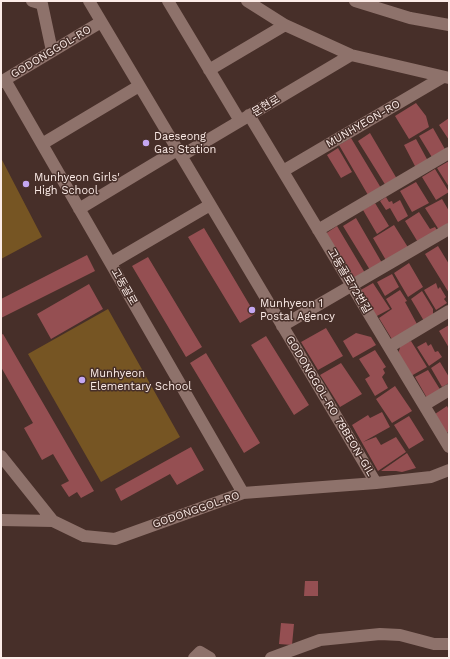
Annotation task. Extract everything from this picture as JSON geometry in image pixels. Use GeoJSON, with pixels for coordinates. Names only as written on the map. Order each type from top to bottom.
{"type":"FeatureCollection","features":[{"type":"Feature","properties":{"kind":"street"},"geometry":{"type":"LineString","coordinates":[[32,1],[42,4],[52,51]]}},
{"type":"Feature","properties":{"kind":"street","name":"GODONGGOL-RO 78BEON-GIL"},"geometry":{"type":"LineString","coordinates":[[89,1],[376,483]]}},
{"type":"Feature","properties":{"kind":"street","name":"고동골로72번길"},"geometry":{"type":"LineString","coordinates":[[168,1],[209,70],[283,171],[449,447]]}},
{"type":"Feature","properties":{"kind":"street","name":"MUNHYEON-RO"},"geometry":{"type":"LineString","coordinates":[[247,1],[285,25],[351,55],[446,77]]}},
{"type":"Feature","properties":{"kind":"street"},"geometry":{"type":"LineString","coordinates":[[355,1],[410,18],[449,25]]}},
{"type":"Feature","properties":{"kind":"street","name":"GODONGGOL-RO"},"geometry":{"type":"LineString","coordinates":[[3,81],[101,22]]}},
{"type":"Feature","properties":{"kind":"street"},"geometry":{"type":"LineString","coordinates":[[209,70],[285,25]]}},
{"type":"Feature","properties":{"kind":"street","name":"문현로"},"geometry":{"type":"LineString","coordinates":[[179,153],[245,118],[351,55]]}},
{"type":"Feature","properties":{"kind":"street","name":"MUNHYEON-RO"},"geometry":{"type":"LineString","coordinates":[[283,171],[446,77]]}},
{"type":"Feature","properties":{"kind":"street","name":"고동골로"},"geometry":{"type":"LineString","coordinates":[[3,81],[80,209],[243,493]]}},
{"type":"Feature","properties":{"kind":"street"},"geometry":{"type":"LineString","coordinates":[[42,144],[139,86]]}},
{"type":"Feature","properties":{"kind":"street"},"geometry":{"type":"LineString","coordinates":[[80,209],[179,153]]}},
{"type":"Feature","properties":{"kind":"street"},"geometry":{"type":"LineString","coordinates":[[318,230],[449,153]]}},
{"type":"Feature","properties":{"kind":"street"},"geometry":{"type":"LineString","coordinates":[[111,263],[210,205]]}},
{"type":"Feature","properties":{"kind":"street"},"geometry":{"type":"LineString","coordinates":[[282,326],[449,229]]}},
{"type":"Feature","properties":{"kind":"street"},"geometry":{"type":"LineString","coordinates":[[389,347],[449,311]]}},
{"type":"Feature","properties":{"kind":"street"},"geometry":{"type":"LineString","coordinates":[[424,405],[449,390]]}},
{"type":"Feature","properties":{"kind":"street","name":"GODONGGOL-RO"},"geometry":{"type":"LineString","coordinates":[[1,456],[53,520],[84,536],[114,539],[243,493],[376,483],[431,477],[449,470]]}},
{"type":"Feature","properties":{"kind":"street"},"geometry":{"type":"LineString","coordinates":[[1,520],[53,520]]}},
{"type":"Feature","properties":{"kind":"street"},"geometry":{"type":"LineString","coordinates":[[271,658],[320,640],[380,634],[400,635],[434,644],[449,644]]}},
{"type":"Feature","properties":{"kind":"shaded area"},"geometry":{"type":"Polygon","coordinates":[[[1,158],[42,237],[1,259],[1,158]]]}},
{"type":"Feature","properties":{"kind":"shaded area"},"geometry":{"type":"Polygon","coordinates":[[[108,309],[180,437],[101,482],[28,354],[108,309]]]}},
{"type":"Feature","properties":{"kind":"building"},"geometry":{"type":"Polygon","coordinates":[[[416,103],[426,116],[429,127],[409,139],[395,116],[416,103]]]}},
{"type":"Feature","properties":{"kind":"building"},"geometry":{"type":"Polygon","coordinates":[[[449,118],[449,140],[439,125],[449,118]]]}},
{"type":"Feature","properties":{"kind":"building"},"geometry":{"type":"Polygon","coordinates":[[[433,128],[446,151],[433,159],[419,136],[433,128]]]}},
{"type":"Feature","properties":{"kind":"building"},"geometry":{"type":"Polygon","coordinates":[[[370,133],[397,179],[386,186],[358,141],[370,133]]]}},
{"type":"Feature","properties":{"kind":"building"},"geometry":{"type":"Polygon","coordinates":[[[351,138],[381,188],[368,195],[339,145],[351,138]]]}},
{"type":"Feature","properties":{"kind":"building"},"geometry":{"type":"Polygon","coordinates":[[[416,139],[428,161],[416,168],[404,145],[416,139]]]}},
{"type":"Feature","properties":{"kind":"building"},"geometry":{"type":"Polygon","coordinates":[[[338,148],[352,172],[341,178],[327,155],[338,148]]]}},
{"type":"Feature","properties":{"kind":"building"},"geometry":{"type":"Polygon","coordinates":[[[449,161],[449,187],[437,168],[449,161]]]}},
{"type":"Feature","properties":{"kind":"building"},"geometry":{"type":"Polygon","coordinates":[[[435,169],[449,192],[436,200],[422,177],[435,169]]]}},
{"type":"Feature","properties":{"kind":"building"},"geometry":{"type":"Polygon","coordinates":[[[416,182],[429,203],[412,212],[400,191],[416,182]]]}},
{"type":"Feature","properties":{"kind":"building"},"geometry":{"type":"Polygon","coordinates":[[[386,197],[389,202],[392,201],[393,204],[400,200],[408,216],[398,222],[390,208],[386,210],[380,201],[386,197]]]}},
{"type":"Feature","properties":{"kind":"building"},"geometry":{"type":"Polygon","coordinates":[[[442,199],[449,211],[449,226],[439,230],[425,208],[442,199]]]}},
{"type":"Feature","properties":{"kind":"building"},"geometry":{"type":"Polygon","coordinates":[[[375,203],[389,226],[377,234],[363,210],[375,203]]]}},
{"type":"Feature","properties":{"kind":"building"},"geometry":{"type":"Polygon","coordinates":[[[419,212],[430,229],[435,227],[438,232],[419,244],[405,221],[419,212]]]}},
{"type":"Feature","properties":{"kind":"building"},"geometry":{"type":"Polygon","coordinates":[[[356,218],[382,263],[370,270],[343,226],[356,218]]]}},
{"type":"Feature","properties":{"kind":"building"},"geometry":{"type":"Polygon","coordinates":[[[394,225],[409,249],[387,262],[373,238],[394,225]]]}},
{"type":"Feature","properties":{"kind":"building"},"geometry":{"type":"Polygon","coordinates":[[[337,226],[365,273],[353,280],[325,234],[337,226]]]}},
{"type":"Feature","properties":{"kind":"building"},"geometry":{"type":"Polygon","coordinates":[[[204,228],[255,314],[240,323],[188,237],[204,228]]]}},
{"type":"Feature","properties":{"kind":"building"},"geometry":{"type":"Polygon","coordinates":[[[438,246],[449,264],[449,293],[425,254],[438,246]]]}},
{"type":"Feature","properties":{"kind":"building"},"geometry":{"type":"Polygon","coordinates":[[[87,255],[95,271],[1,318],[1,299],[87,255]]]}},
{"type":"Feature","properties":{"kind":"building"},"geometry":{"type":"Polygon","coordinates":[[[148,257],[202,347],[186,357],[132,266],[148,257]]]}},
{"type":"Feature","properties":{"kind":"building"},"geometry":{"type":"Polygon","coordinates":[[[409,263],[423,287],[408,297],[394,273],[409,263]]]}},
{"type":"Feature","properties":{"kind":"building"},"geometry":{"type":"Polygon","coordinates":[[[392,274],[399,287],[385,296],[377,282],[392,274]]]}},
{"type":"Feature","properties":{"kind":"building"},"geometry":{"type":"Polygon","coordinates":[[[373,283],[390,309],[375,317],[359,291],[373,283]]]}},
{"type":"Feature","properties":{"kind":"building"},"geometry":{"type":"Polygon","coordinates":[[[436,283],[438,289],[440,287],[446,297],[444,299],[447,303],[436,310],[424,290],[436,283]]]}},
{"type":"Feature","properties":{"kind":"building"},"geometry":{"type":"Polygon","coordinates":[[[89,284],[103,309],[51,339],[37,314],[89,284]]]}},
{"type":"Feature","properties":{"kind":"building"},"geometry":{"type":"Polygon","coordinates":[[[400,290],[407,301],[405,302],[418,326],[393,341],[379,318],[392,309],[386,299],[400,290]]]}},
{"type":"Feature","properties":{"kind":"building"},"geometry":{"type":"Polygon","coordinates":[[[422,291],[433,309],[433,315],[424,321],[411,299],[422,291]]]}},
{"type":"Feature","properties":{"kind":"building"},"geometry":{"type":"Polygon","coordinates":[[[449,325],[449,348],[439,331],[449,325]]]}},
{"type":"Feature","properties":{"kind":"building"},"geometry":{"type":"Polygon","coordinates":[[[326,328],[343,356],[318,370],[301,342],[326,328]]]}},
{"type":"Feature","properties":{"kind":"building"},"geometry":{"type":"Polygon","coordinates":[[[356,333],[371,337],[376,345],[353,358],[343,341],[356,333]]]}},
{"type":"Feature","properties":{"kind":"building"},"geometry":{"type":"Polygon","coordinates":[[[3,334],[94,491],[81,498],[77,492],[69,497],[61,485],[69,481],[53,454],[42,460],[24,428],[33,423],[1,367],[1,335],[3,334]]]}},
{"type":"Feature","properties":{"kind":"building"},"geometry":{"type":"Polygon","coordinates":[[[266,336],[309,405],[294,415],[251,345],[266,336]]]}},
{"type":"Feature","properties":{"kind":"building"},"geometry":{"type":"Polygon","coordinates":[[[411,341],[427,367],[411,376],[398,354],[401,344],[411,341]]]}},
{"type":"Feature","properties":{"kind":"building"},"geometry":{"type":"Polygon","coordinates":[[[426,342],[428,346],[431,344],[435,352],[438,351],[442,357],[429,366],[417,347],[426,342]]]}},
{"type":"Feature","properties":{"kind":"building"},"geometry":{"type":"Polygon","coordinates":[[[375,350],[386,367],[383,369],[385,373],[382,377],[388,388],[375,396],[365,379],[370,376],[359,359],[375,350]]]}},
{"type":"Feature","properties":{"kind":"building"},"geometry":{"type":"Polygon","coordinates":[[[206,353],[260,443],[244,453],[190,363],[206,353]]]}},
{"type":"Feature","properties":{"kind":"building"},"geometry":{"type":"Polygon","coordinates":[[[440,362],[449,377],[449,383],[442,387],[431,368],[440,362]]]}},
{"type":"Feature","properties":{"kind":"building"},"geometry":{"type":"Polygon","coordinates":[[[341,363],[362,394],[340,407],[320,375],[341,363]]]}},
{"type":"Feature","properties":{"kind":"building"},"geometry":{"type":"Polygon","coordinates":[[[428,370],[441,391],[427,398],[415,377],[428,370]]]}},
{"type":"Feature","properties":{"kind":"building"},"geometry":{"type":"Polygon","coordinates":[[[395,386],[412,411],[392,423],[376,399],[395,386]]]}},
{"type":"Feature","properties":{"kind":"building"},"geometry":{"type":"Polygon","coordinates":[[[447,406],[449,410],[449,432],[446,433],[435,414],[447,406]]]}},
{"type":"Feature","properties":{"kind":"building"},"geometry":{"type":"Polygon","coordinates":[[[382,412],[390,427],[363,442],[376,437],[381,445],[396,437],[406,452],[378,471],[352,425],[368,415],[370,418],[382,412]]]}},
{"type":"Feature","properties":{"kind":"building"},"geometry":{"type":"Polygon","coordinates":[[[409,416],[424,440],[409,449],[394,425],[409,416]]]}},
{"type":"Feature","properties":{"kind":"building"},"geometry":{"type":"Polygon","coordinates":[[[191,447],[204,470],[177,485],[170,474],[121,501],[115,489],[191,447]]]}},
{"type":"Feature","properties":{"kind":"building"},"geometry":{"type":"Polygon","coordinates":[[[407,453],[416,468],[402,472],[381,471],[407,453]]]}},
{"type":"Feature","properties":{"kind":"building"},"geometry":{"type":"Polygon","coordinates":[[[305,581],[318,581],[318,596],[304,596],[305,581]]]}},
{"type":"Feature","properties":{"kind":"building"},"geometry":{"type":"Polygon","coordinates":[[[281,623],[294,624],[292,645],[279,644],[281,623]]]}},
{"type":"Feature","properties":{"kind":"place","name":"Daeseong Gas Station"},"geometry":{"type":"Point","coordinates":[146,143]}},
{"type":"Feature","properties":{"kind":"place","name":"Munhyeon Girls' High School"},"geometry":{"type":"Point","coordinates":[26,184]}},
{"type":"Feature","properties":{"kind":"place","name":"Munhyeon 1 Postal Agency"},"geometry":{"type":"Point","coordinates":[252,310]}},
{"type":"Feature","properties":{"kind":"place","name":"Munhyeon Elementary School"},"geometry":{"type":"Point","coordinates":[82,380]}}]}
